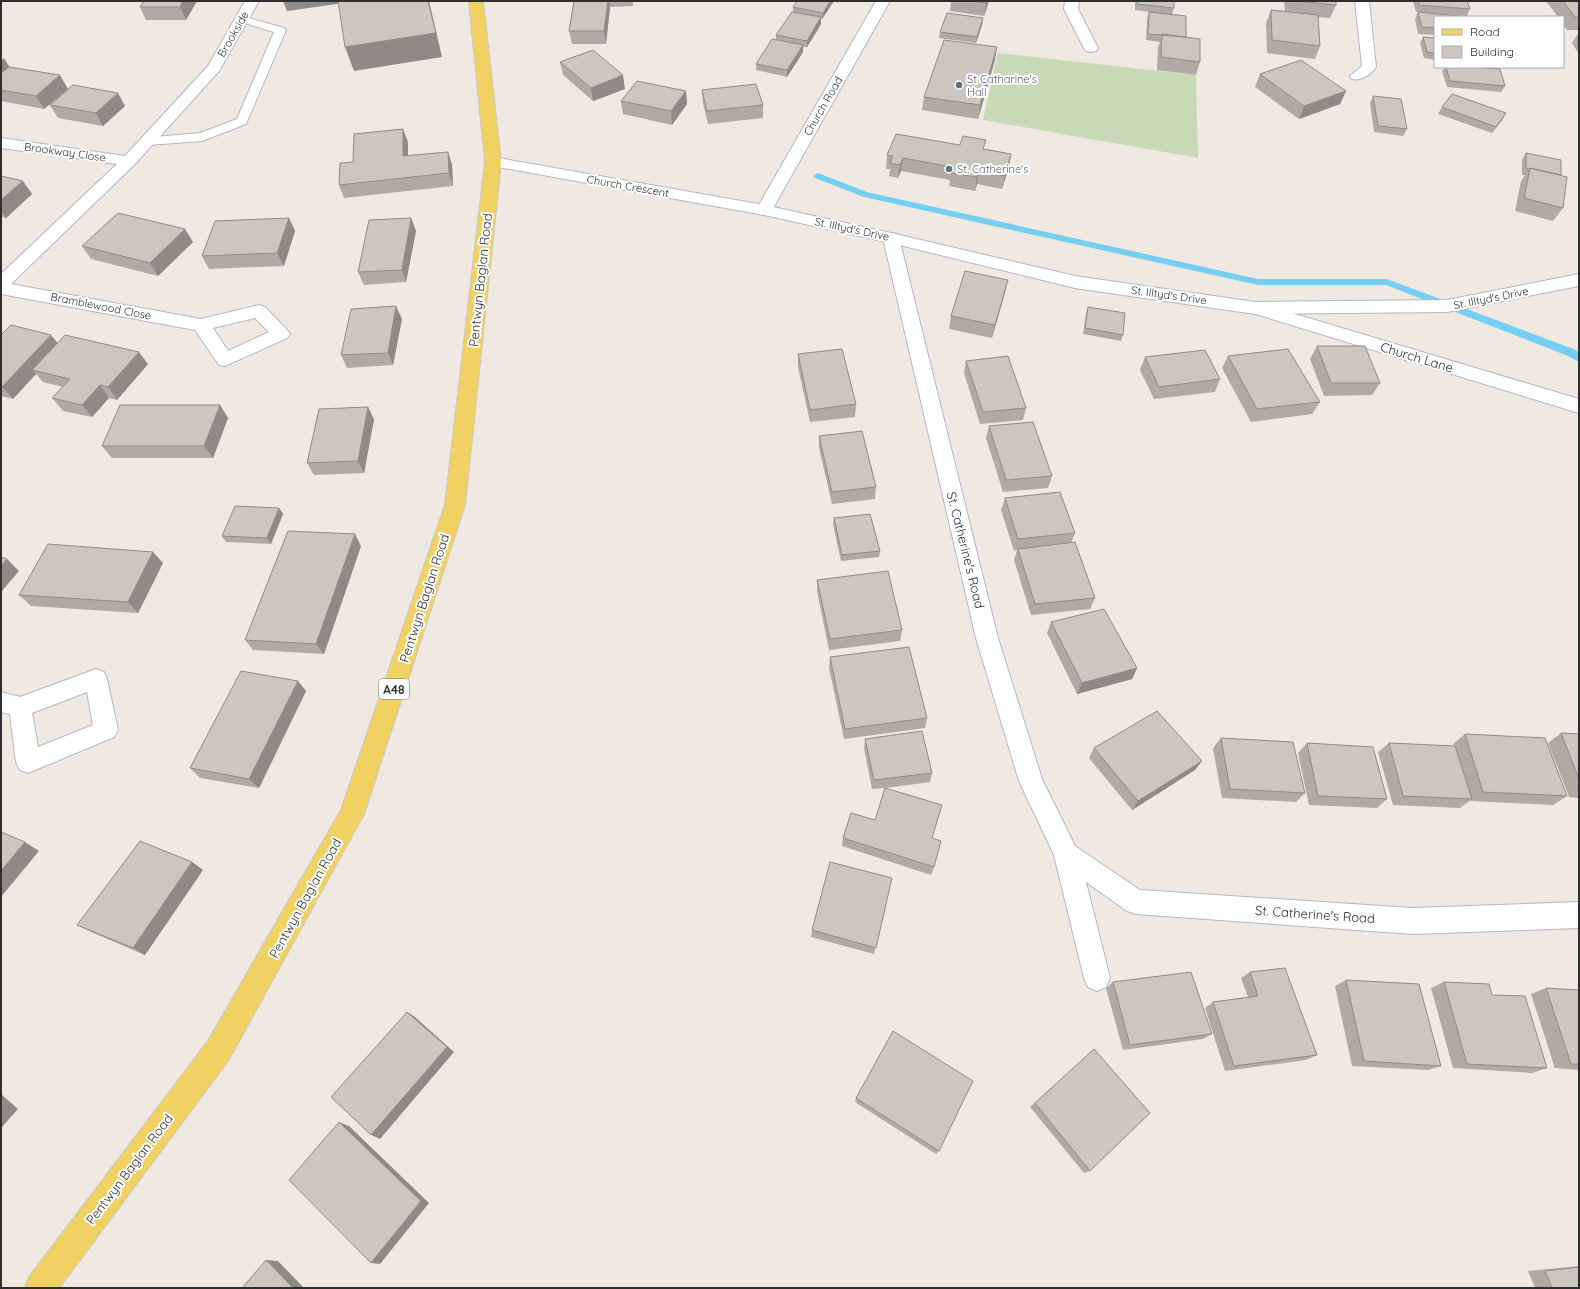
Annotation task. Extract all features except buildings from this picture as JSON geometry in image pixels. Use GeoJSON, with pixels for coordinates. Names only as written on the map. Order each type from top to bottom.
{"type":"FeatureCollection","features":[{"type":"Feature","properties":{"kind":"main road","name":"Pentwyn Baglan Road"},"geometry":{"type":"LineString","coordinates":[[40,1288],[218,1051],[352,814],[455,505],[493,162],[476,1]]}},
{"type":"Feature","properties":{"kind":"street","name":"Brookside"},"geometry":{"type":"LineString","coordinates":[[1,284],[129,161],[214,68],[252,1]]}},
{"type":"Feature","properties":{"kind":"street","name":"Church Road"},"geometry":{"type":"LineString","coordinates":[[764,210],[883,1]]}},
{"type":"Feature","properties":{"kind":"street"},"geometry":{"type":"LineString","coordinates":[[1072,1],[1071,9],[1091,48]]}},
{"type":"Feature","properties":{"kind":"street"},"geometry":{"type":"LineString","coordinates":[[1357,76],[1369,67],[1362,1]]}},
{"type":"Feature","properties":{"kind":"street","name":"Brookway Close"},"geometry":{"type":"LineString","coordinates":[[1,143],[129,161]]}},
{"type":"Feature","properties":{"kind":"street","name":"Church Crescent"},"geometry":{"type":"LineString","coordinates":[[493,162],[764,210]]}},
{"type":"Feature","properties":{"kind":"street","name":"St. Illtyd's Drive"},"geometry":{"type":"LineString","coordinates":[[764,210],[891,238],[1075,282],[1255,308],[1447,306],[1579,280]]}},
{"type":"Feature","properties":{"kind":"street","name":"St. Catherine's Road"},"geometry":{"type":"LineString","coordinates":[[891,238],[987,638],[1031,781],[1066,854],[1097,978]]}},
{"type":"Feature","properties":{"kind":"street","name":"Bramblewood Close"},"geometry":{"type":"LineString","coordinates":[[1,288],[201,325]]}},
{"type":"Feature","properties":{"kind":"street","name":"Church Lane"},"geometry":{"type":"LineString","coordinates":[[1255,308],[1579,406]]}},
{"type":"Feature","properties":{"kind":"street","name":"St. Catherine's Road"},"geometry":{"type":"LineString","coordinates":[[1066,854],[1136,902],[1412,921],[1579,915]]}},
{"type":"Feature","properties":{"kind":"lane"},"geometry":{"type":"LineString","coordinates":[[148,141],[202,137],[242,121],[280,30],[242,19]]}},
{"type":"Feature","properties":{"kind":"green space"},"geometry":{"type":"Polygon","coordinates":[[[998,53],[1196,75],[1198,158],[983,120],[998,53]]]}},
{"type":"Feature","properties":{"kind":"waterway"},"geometry":{"type":"LineString","coordinates":[[818,176],[864,194],[1258,282],[1387,282],[1572,353],[1579,358]]}},
{"type":"Feature","properties":{"kind":"place","name":"St Catharine's Hall"},"geometry":{"type":"Point","coordinates":[959,85]}},
{"type":"Feature","properties":{"kind":"place","name":"St. Catherine's"},"geometry":{"type":"Point","coordinates":[949,169]}}]}
